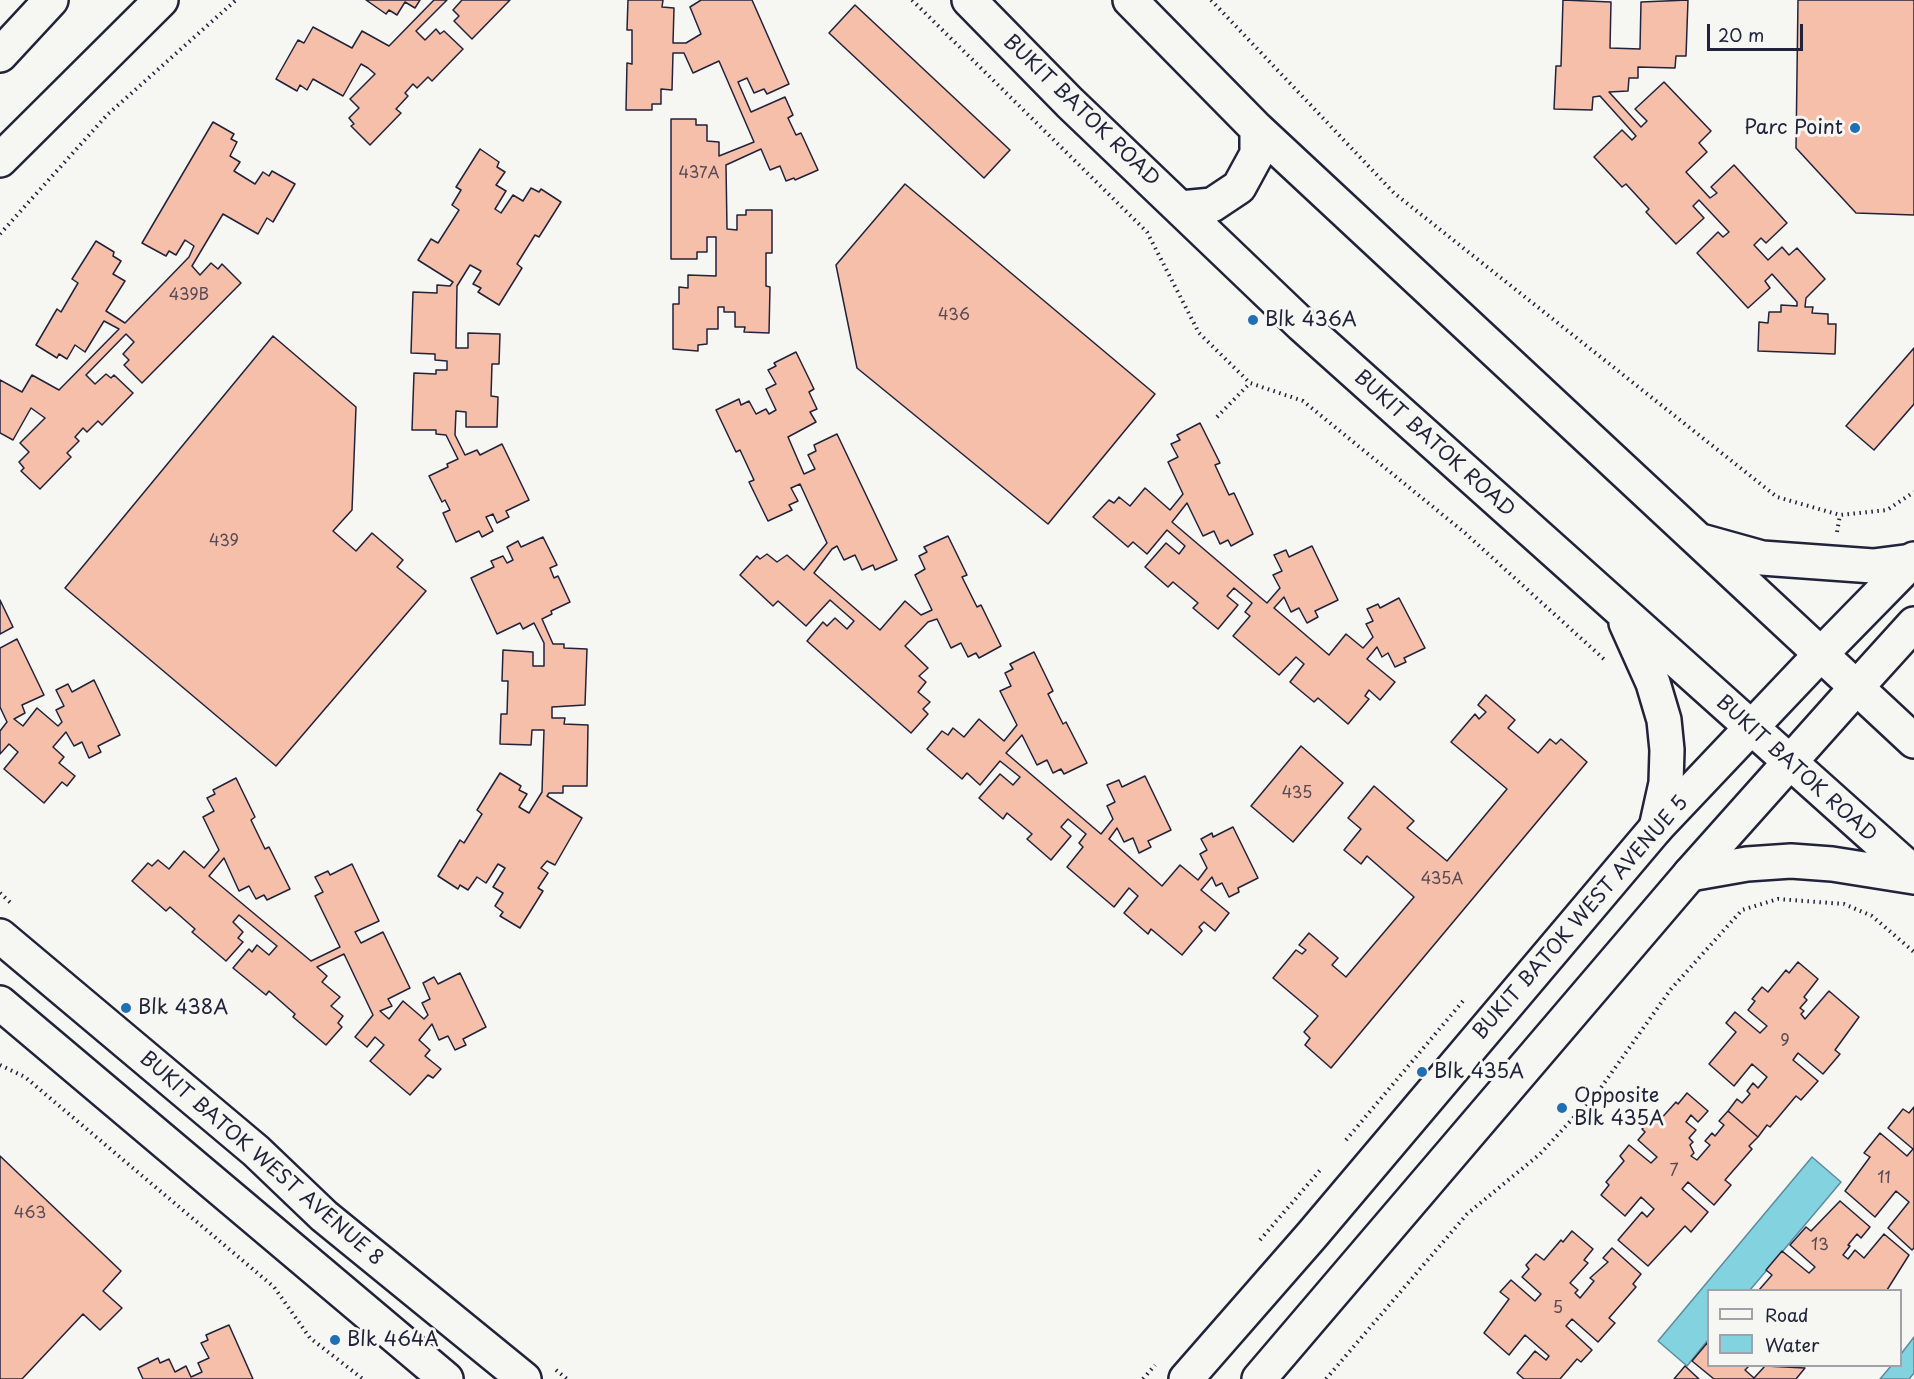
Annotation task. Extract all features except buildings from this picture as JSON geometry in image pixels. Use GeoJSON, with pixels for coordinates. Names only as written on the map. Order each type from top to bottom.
{"type":"FeatureCollection","features":[{"type":"Feature","properties":{"kind":"street"},"geometry":{"type":"LineString","coordinates":[[0,54],[51,0]]}},
{"type":"Feature","properties":{"kind":"street"},"geometry":{"type":"LineString","coordinates":[[0,160],[161,0]]}},
{"type":"Feature","properties":{"kind":"street","name":"BUKIT BATOK ROAD"},"geometry":{"type":"LineString","coordinates":[[969,0],[1070,103],[1302,325],[1914,875]]}},
{"type":"Feature","properties":{"kind":"street"},"geometry":{"type":"LineString","coordinates":[[1130,0],[1257,129],[1914,741]]}},
{"type":"Feature","properties":{"kind":"street"},"geometry":{"type":"LineString","coordinates":[[1181,208],[1212,205],[1239,187],[1257,154],[1257,129]]}},
{"type":"Feature","properties":{"kind":"street"},"geometry":{"type":"LineString","coordinates":[[1696,539],[1774,559],[1873,566],[1913,560]]}},
{"type":"Feature","properties":{"kind":"street","name":"BUKIT BATOK WEST AVENUE 5"},"geometry":{"type":"LineString","coordinates":[[1186,1379],[1312,1235],[1656,828],[1913,560]]}},
{"type":"Feature","properties":{"kind":"street"},"geometry":{"type":"LineString","coordinates":[[1622,612],[1653,683],[1664,720],[1667,750],[1666,783],[1656,828]]}},
{"type":"Feature","properties":{"kind":"street"},"geometry":{"type":"LineString","coordinates":[[1259,1379],[1690,874],[1914,624]]}},
{"type":"Feature","properties":{"kind":"street"},"geometry":{"type":"LineString","coordinates":[[1690,874],[1748,864],[1791,861],[1914,875]]}},
{"type":"Feature","properties":{"kind":"street","name":"BUKIT BATOK WEST AVENUE 8"},"geometry":{"type":"LineString","coordinates":[[0,936],[71,998],[256,1151],[324,1216],[524,1379]]}},
{"type":"Feature","properties":{"kind":"street"},"geometry":{"type":"LineString","coordinates":[[0,1003],[15,1029],[446,1379]]}},
{"type":"Feature","properties":{"kind":"path"},"geometry":{"type":"LineString","coordinates":[[0,234],[108,114],[236,0]]}},
{"type":"Feature","properties":{"kind":"path"},"geometry":{"type":"LineString","coordinates":[[912,0],[1147,232],[1199,333],[1250,383],[1303,401],[1466,533],[1607,663]]}},
{"type":"Feature","properties":{"kind":"path"},"geometry":{"type":"LineString","coordinates":[[1211,0],[1394,193],[1777,497],[1839,515],[1887,510],[1914,492]]}},
{"type":"Feature","properties":{"kind":"path"},"geometry":{"type":"LineString","coordinates":[[1216,417],[1250,383]]}},
{"type":"Feature","properties":{"kind":"path"},"geometry":{"type":"LineString","coordinates":[[1326,1379],[1467,1214],[1540,1154],[1600,1089],[1671,989],[1742,910],[1778,899],[1844,904],[1872,916],[1914,952]]}},
{"type":"Feature","properties":{"kind":"path"},"geometry":{"type":"LineString","coordinates":[[1342,1145],[1466,998]]}},
{"type":"Feature","properties":{"kind":"path"},"geometry":{"type":"LineString","coordinates":[[0,1065],[25,1077],[274,1287],[310,1338],[363,1379]]}},
{"type":"Feature","properties":{"kind":"path"},"geometry":{"type":"LineString","coordinates":[[1259,1242],[1327,1162]]}},
{"type":"Feature","properties":{"kind":"path"},"geometry":{"type":"LineString","coordinates":[[1143,1379],[1159,1361]]}},
{"type":"Feature","properties":{"kind":"water"},"geometry":{"type":"Polygon","coordinates":[[[1812,1157],[1841,1182],[1751,1289],[1707,1289],[1707,1341],[1687,1366],[1658,1341],[1812,1157]]]}},
{"type":"Feature","properties":{"kind":"water"},"geometry":{"type":"Polygon","coordinates":[[[1914,1337],[1914,1373],[1909,1379],[1880,1379],[1890,1367],[1902,1367],[1902,1353],[1914,1337]]]}},
{"type":"Feature","properties":{"kind":"place","name":"Parc Point"},"geometry":{"type":"Point","coordinates":[1855,128]}},
{"type":"Feature","properties":{"kind":"place","name":"Blk 436A"},"geometry":{"type":"Point","coordinates":[1253,320]}},
{"type":"Feature","properties":{"kind":"place","name":"Blk 438A"},"geometry":{"type":"Point","coordinates":[126,1008]}},
{"type":"Feature","properties":{"kind":"place","name":"Blk 435A"},"geometry":{"type":"Point","coordinates":[1422,1072]}},
{"type":"Feature","properties":{"kind":"place","name":"Opposite Blk 435A"},"geometry":{"type":"Point","coordinates":[1562,1108]}},
{"type":"Feature","properties":{"kind":"place","name":"Blk 464A"},"geometry":{"type":"Point","coordinates":[335,1340]}}]}
